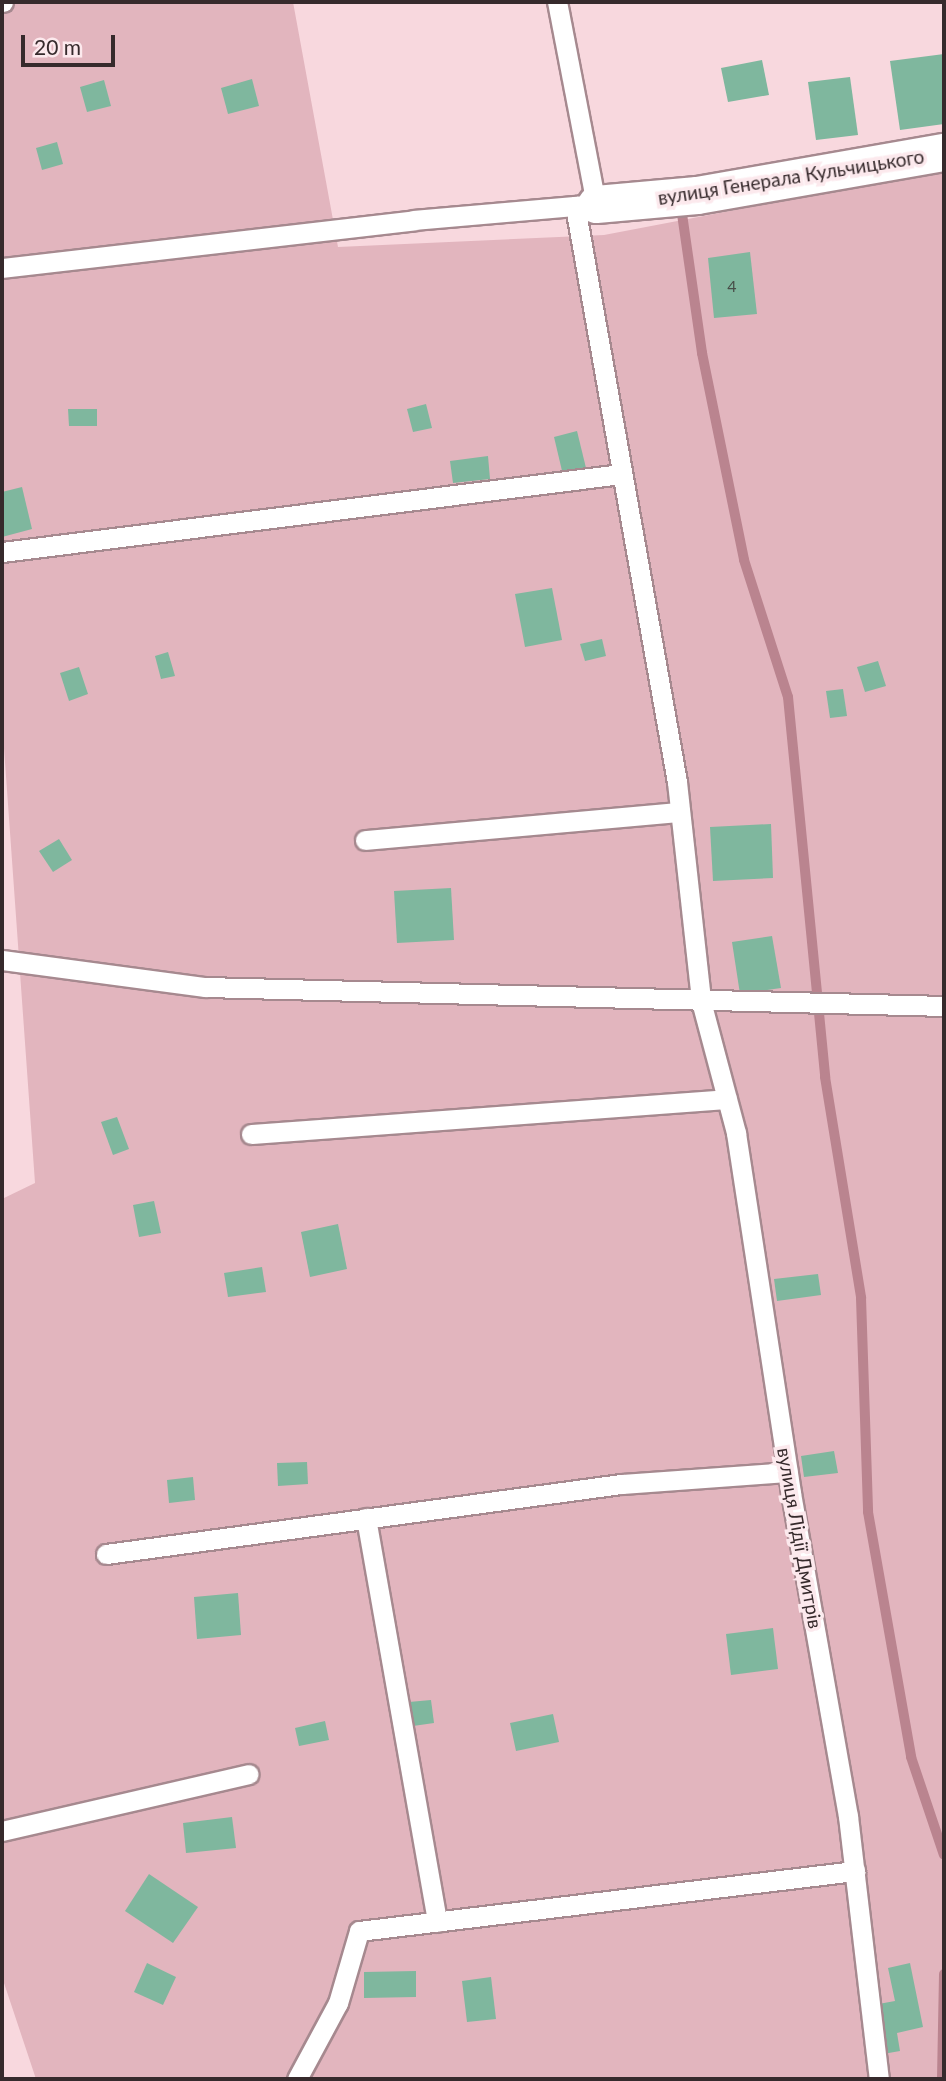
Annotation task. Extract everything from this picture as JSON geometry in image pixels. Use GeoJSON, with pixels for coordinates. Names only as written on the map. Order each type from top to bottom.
{"type":"FeatureCollection","features":[{"type":"Feature","properties":{"kind":"street","name":"вулиця Генерала Кульчицького"},"geometry":{"type":"LineString","coordinates":[[585,205],[697,195],[944,152]]}},
{"type":"Feature","properties":{"kind":"lane","name":"вулиця Лідії Дмитрів"},"geometry":{"type":"LineString","coordinates":[[557,2],[621,474],[680,812],[701,1001],[727,1099],[855,1871],[879,2079]]}},
{"type":"Feature","properties":{"kind":"lane"},"geometry":{"type":"LineString","coordinates":[[2,268],[414,220],[585,205]]}},
{"type":"Feature","properties":{"kind":"lane"},"geometry":{"type":"LineString","coordinates":[[2,552],[621,474]]}},
{"type":"Feature","properties":{"kind":"lane"},"geometry":{"type":"LineString","coordinates":[[365,840],[680,812]]}},
{"type":"Feature","properties":{"kind":"lane"},"geometry":{"type":"LineString","coordinates":[[2,960],[205,987],[944,1006]]}},
{"type":"Feature","properties":{"kind":"lane"},"geometry":{"type":"LineString","coordinates":[[251,1134],[727,1099]]}},
{"type":"Feature","properties":{"kind":"lane"},"geometry":{"type":"LineString","coordinates":[[106,1554],[621,1484],[788,1472]]}},
{"type":"Feature","properties":{"kind":"lane"},"geometry":{"type":"LineString","coordinates":[[366,1518],[437,1922]]}},
{"type":"Feature","properties":{"kind":"lane"},"geometry":{"type":"LineString","coordinates":[[2,1831],[249,1774]]}},
{"type":"Feature","properties":{"kind":"lane"},"geometry":{"type":"LineString","coordinates":[[297,2079],[338,2003],[359,1931],[855,1871]]}},
{"type":"Feature","properties":{"kind":"shaded area"},"geometry":{"type":"Polygon","coordinates":[[[2,2],[293,2],[338,247],[604,235],[944,170],[944,2079],[36,2079],[2,1977],[2,1199],[35,1183],[2,720],[2,2]]]}},
{"type":"Feature","properties":{"kind":"building"},"geometry":{"type":"Polygon","coordinates":[[[944,54],[944,124],[900,130],[890,61],[944,54]]]}},
{"type":"Feature","properties":{"kind":"building"},"geometry":{"type":"Polygon","coordinates":[[[762,60],[769,95],[728,102],[721,68],[762,60]]]}},
{"type":"Feature","properties":{"kind":"building"},"geometry":{"type":"Polygon","coordinates":[[[850,77],[858,135],[816,140],[808,82],[850,77]]]}},
{"type":"Feature","properties":{"kind":"building"},"geometry":{"type":"Polygon","coordinates":[[[252,79],[259,106],[228,114],[221,88],[252,79]]]}},
{"type":"Feature","properties":{"kind":"building"},"geometry":{"type":"Polygon","coordinates":[[[104,80],[111,106],[87,112],[80,87],[104,80]]]}},
{"type":"Feature","properties":{"kind":"building"},"geometry":{"type":"Polygon","coordinates":[[[57,142],[63,164],[42,170],[36,148],[57,142]]]}},
{"type":"Feature","properties":{"kind":"building"},"geometry":{"type":"Polygon","coordinates":[[[750,252],[757,314],[714,318],[708,258],[750,252]]]}},
{"type":"Feature","properties":{"kind":"building"},"geometry":{"type":"Polygon","coordinates":[[[426,404],[432,428],[413,432],[407,409],[426,404]]]}},
{"type":"Feature","properties":{"kind":"building"},"geometry":{"type":"Polygon","coordinates":[[[68,409],[97,409],[97,426],[69,426],[68,409]]]}},
{"type":"Feature","properties":{"kind":"building"},"geometry":{"type":"Polygon","coordinates":[[[577,431],[586,468],[563,475],[554,437],[577,431]]]}},
{"type":"Feature","properties":{"kind":"building"},"geometry":{"type":"Polygon","coordinates":[[[488,456],[490,479],[453,483],[450,461],[488,456]]]}},
{"type":"Feature","properties":{"kind":"building"},"geometry":{"type":"Polygon","coordinates":[[[22,487],[32,529],[2,537],[2,492],[22,487]]]}},
{"type":"Feature","properties":{"kind":"building"},"geometry":{"type":"Polygon","coordinates":[[[552,588],[562,640],[525,647],[515,594],[552,588]]]}},
{"type":"Feature","properties":{"kind":"building"},"geometry":{"type":"Polygon","coordinates":[[[602,639],[606,656],[585,661],[580,644],[602,639]]]}},
{"type":"Feature","properties":{"kind":"building"},"geometry":{"type":"Polygon","coordinates":[[[168,652],[175,676],[161,679],[155,656],[168,652]]]}},
{"type":"Feature","properties":{"kind":"building"},"geometry":{"type":"Polygon","coordinates":[[[878,661],[886,686],[865,692],[857,667],[878,661]]]}},
{"type":"Feature","properties":{"kind":"building"},"geometry":{"type":"Polygon","coordinates":[[[79,667],[88,694],[69,701],[60,673],[79,667]]]}},
{"type":"Feature","properties":{"kind":"building"},"geometry":{"type":"Polygon","coordinates":[[[843,689],[847,716],[830,718],[826,691],[843,689]]]}},
{"type":"Feature","properties":{"kind":"building"},"geometry":{"type":"Polygon","coordinates":[[[771,824],[773,878],[713,881],[710,827],[771,824]]]}},
{"type":"Feature","properties":{"kind":"building"},"geometry":{"type":"Polygon","coordinates":[[[59,839],[72,860],[53,872],[39,851],[59,839]]]}},
{"type":"Feature","properties":{"kind":"building"},"geometry":{"type":"Polygon","coordinates":[[[451,888],[454,940],[397,943],[394,891],[451,888]]]}},
{"type":"Feature","properties":{"kind":"building"},"geometry":{"type":"Polygon","coordinates":[[[772,936],[781,988],[740,994],[732,942],[772,936]]]}},
{"type":"Feature","properties":{"kind":"building"},"geometry":{"type":"Polygon","coordinates":[[[117,1117],[129,1149],[113,1155],[101,1122],[117,1117]]]}},
{"type":"Feature","properties":{"kind":"building"},"geometry":{"type":"Polygon","coordinates":[[[154,1201],[161,1233],[139,1237],[133,1205],[154,1201]]]}},
{"type":"Feature","properties":{"kind":"building"},"geometry":{"type":"Polygon","coordinates":[[[338,1224],[347,1269],[310,1277],[301,1232],[338,1224]]]}},
{"type":"Feature","properties":{"kind":"building"},"geometry":{"type":"Polygon","coordinates":[[[262,1267],[266,1292],[228,1297],[224,1273],[262,1267]]]}},
{"type":"Feature","properties":{"kind":"building"},"geometry":{"type":"Polygon","coordinates":[[[818,1274],[821,1295],[777,1301],[774,1279],[818,1274]]]}},
{"type":"Feature","properties":{"kind":"building"},"geometry":{"type":"Polygon","coordinates":[[[834,1451],[838,1473],[804,1477],[801,1456],[834,1451]]]}},
{"type":"Feature","properties":{"kind":"building"},"geometry":{"type":"Polygon","coordinates":[[[307,1462],[308,1484],[278,1486],[277,1463],[307,1462]]]}},
{"type":"Feature","properties":{"kind":"building"},"geometry":{"type":"Polygon","coordinates":[[[193,1477],[195,1500],[169,1503],[167,1480],[193,1477]]]}},
{"type":"Feature","properties":{"kind":"building"},"geometry":{"type":"Polygon","coordinates":[[[238,1593],[241,1635],[197,1639],[194,1597],[238,1593]]]}},
{"type":"Feature","properties":{"kind":"building"},"geometry":{"type":"Polygon","coordinates":[[[773,1628],[778,1669],[731,1675],[726,1634],[773,1628]]]}},
{"type":"Feature","properties":{"kind":"building"},"geometry":{"type":"Polygon","coordinates":[[[431,1700],[434,1723],[413,1726],[409,1702],[431,1700]]]}},
{"type":"Feature","properties":{"kind":"building"},"geometry":{"type":"Polygon","coordinates":[[[553,1714],[559,1742],[516,1751],[510,1723],[553,1714]]]}},
{"type":"Feature","properties":{"kind":"building"},"geometry":{"type":"Polygon","coordinates":[[[325,1721],[329,1740],[299,1746],[295,1728],[325,1721]]]}},
{"type":"Feature","properties":{"kind":"building"},"geometry":{"type":"Polygon","coordinates":[[[232,1817],[236,1848],[186,1853],[183,1823],[232,1817]]]}},
{"type":"Feature","properties":{"kind":"building"},"geometry":{"type":"Polygon","coordinates":[[[149,1874],[198,1907],[173,1943],[125,1911],[149,1874]]]}},
{"type":"Feature","properties":{"kind":"building"},"geometry":{"type":"Polygon","coordinates":[[[147,1963],[176,1977],[163,2005],[134,1992],[147,1963]]]}},
{"type":"Feature","properties":{"kind":"building"},"geometry":{"type":"Polygon","coordinates":[[[910,1963],[923,2027],[897,2033],[900,2051],[883,2054],[873,2005],[895,2001],[888,1968],[910,1963]]]}},
{"type":"Feature","properties":{"kind":"building"},"geometry":{"type":"Polygon","coordinates":[[[416,1971],[416,1997],[364,1998],[364,1972],[416,1971]]]}},
{"type":"Feature","properties":{"kind":"building"},"geometry":{"type":"Polygon","coordinates":[[[491,1977],[496,2019],[467,2022],[462,1981],[491,1977]]]}},
{"type":"Feature","properties":{"kind":"waterway"},"geometry":{"type":"LineString","coordinates":[[681,207],[702,353],[744,560],[788,697],[825,1077],[861,1298],[868,1512],[911,1757],[944,1855]]}},
{"type":"Feature","properties":{"kind":"waterway"},"geometry":{"type":"LineString","coordinates":[[942,2079],[944,1974]]}}]}
